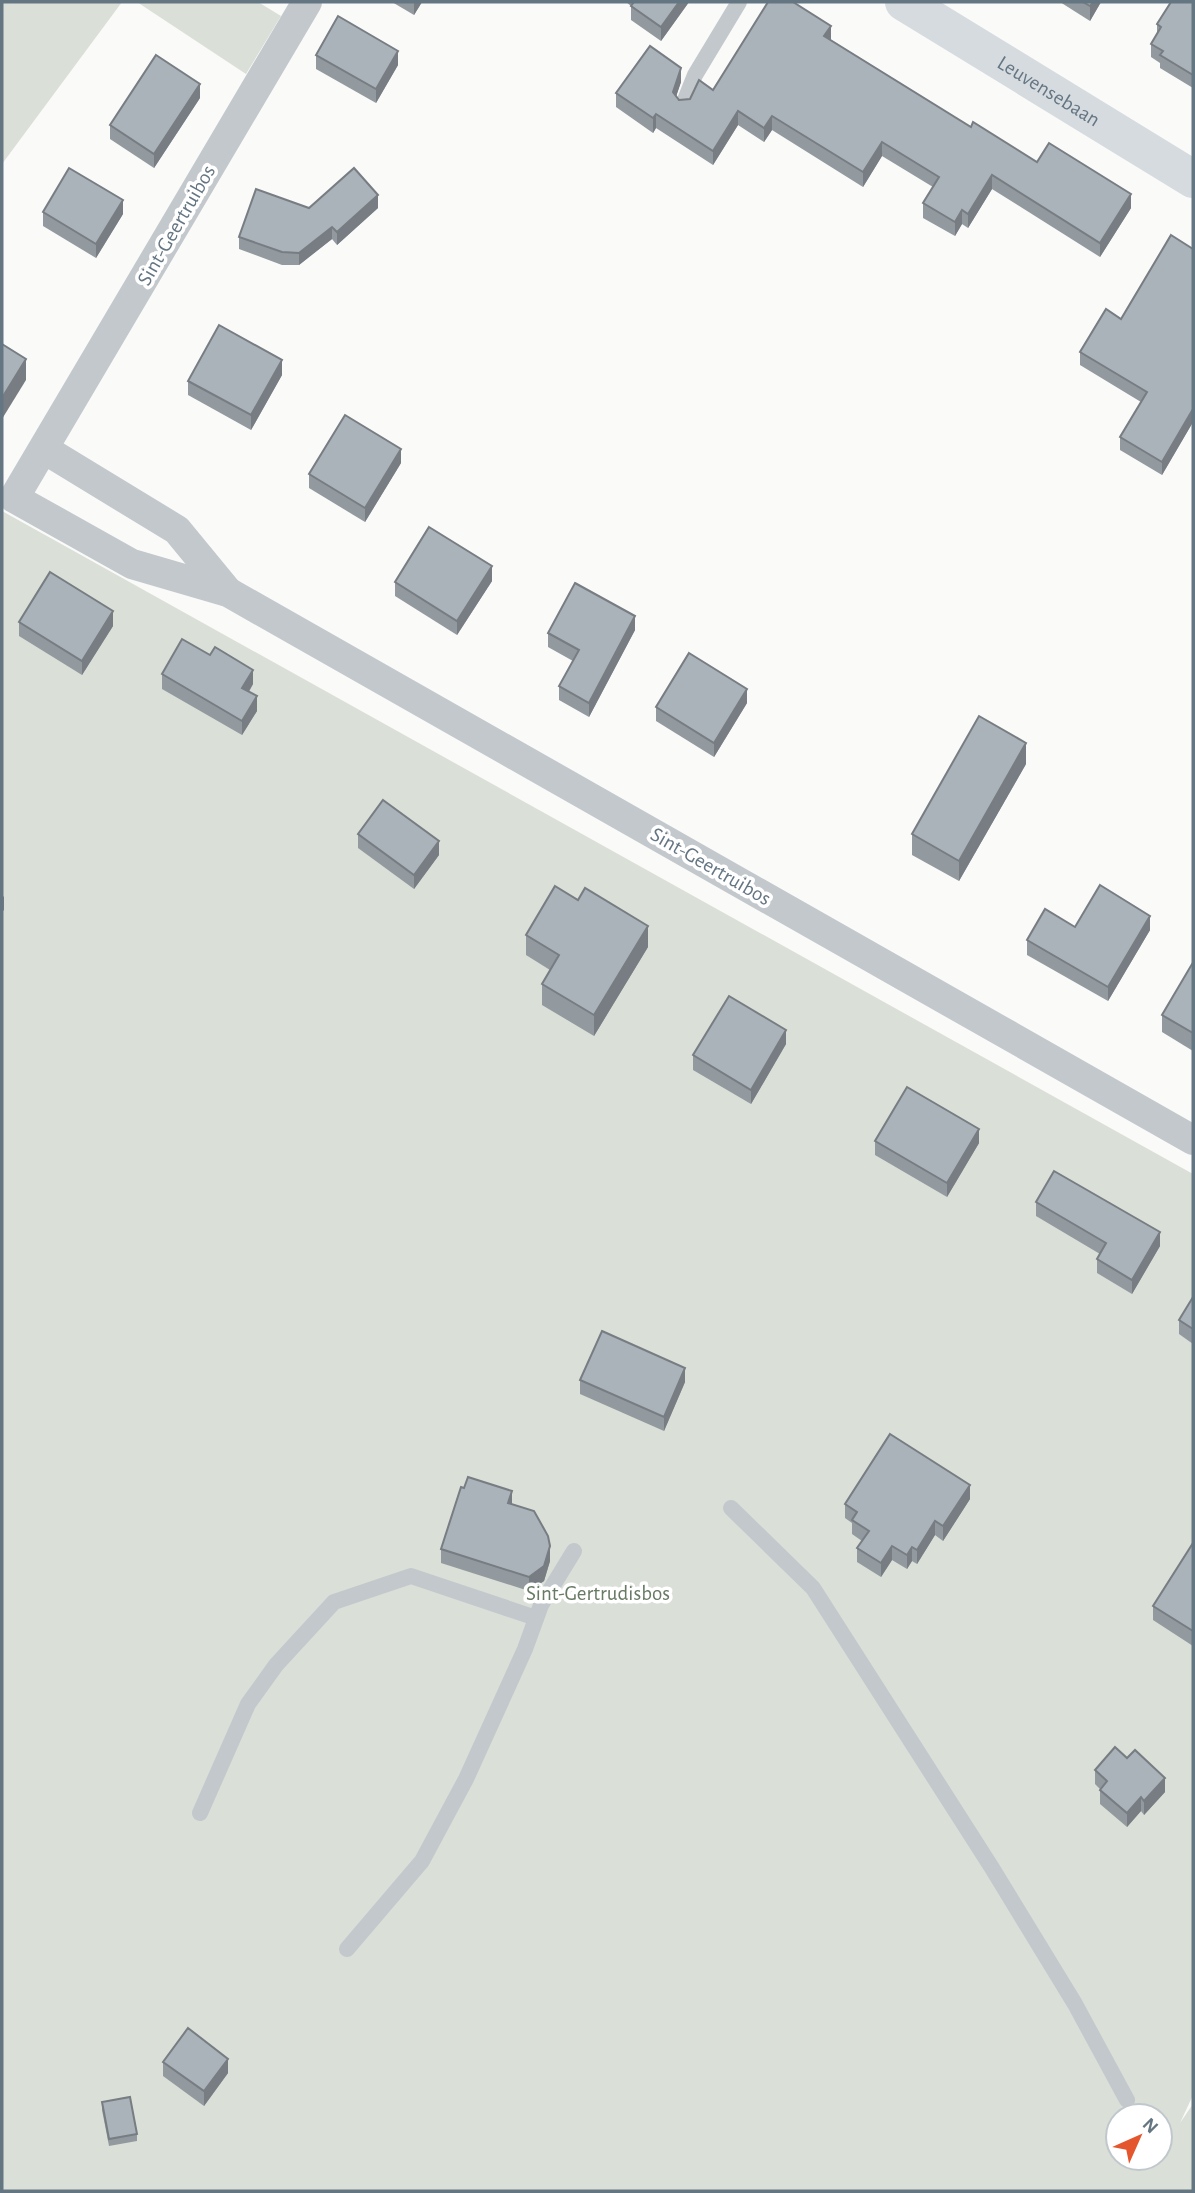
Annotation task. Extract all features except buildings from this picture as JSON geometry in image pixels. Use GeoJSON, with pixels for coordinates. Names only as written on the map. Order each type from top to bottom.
{"type":"FeatureCollection","features":[{"type":"Feature","properties":{"kind":"street","name":"Sint-Geertruibos"},"geometry":{"type":"LineString","coordinates":[[307,2],[14,498],[132,564],[228,592],[1193,1140]]}},
{"type":"Feature","properties":{"kind":"street","name":"Leuvensebaan"},"geometry":{"type":"LineString","coordinates":[[904,2],[1193,179]]}},
{"type":"Feature","properties":{"kind":"street","name":"Sint-Geertruibos"},"geometry":{"type":"LineString","coordinates":[[44,449],[177,530],[228,592]]}},
{"type":"Feature","properties":{"kind":"lane"},"geometry":{"type":"LineString","coordinates":[[683,105],[695,75],[739,2]]}},
{"type":"Feature","properties":{"kind":"lane"},"geometry":{"type":"LineString","coordinates":[[731,1507],[813,1588],[999,1880],[1075,2004],[1127,2100]]}},
{"type":"Feature","properties":{"kind":"lane"},"geometry":{"type":"LineString","coordinates":[[347,1949],[422,1861],[467,1779],[541,1605],[574,1551]]}},
{"type":"Feature","properties":{"kind":"lane"},"geometry":{"type":"LineString","coordinates":[[200,1813],[248,1704],[276,1665],[334,1602],[411,1576],[536,1618]]}},
{"type":"Feature","properties":{"kind":"green space"},"geometry":{"type":"Polygon","coordinates":[[[2,2],[122,2],[2,164],[2,2]]]}},
{"type":"Feature","properties":{"kind":"green space"},"geometry":{"type":"Polygon","coordinates":[[[137,2],[258,2],[281,16],[246,74],[137,2]]]}},
{"type":"Feature","properties":{"kind":"green space","name":"Sint-Gertrudisbos"},"geometry":{"type":"Polygon","coordinates":[[[2,511],[1193,1174],[1193,2095],[1180,2123],[1193,2104],[1193,2191],[2,2191],[2,511]]]}}]}
